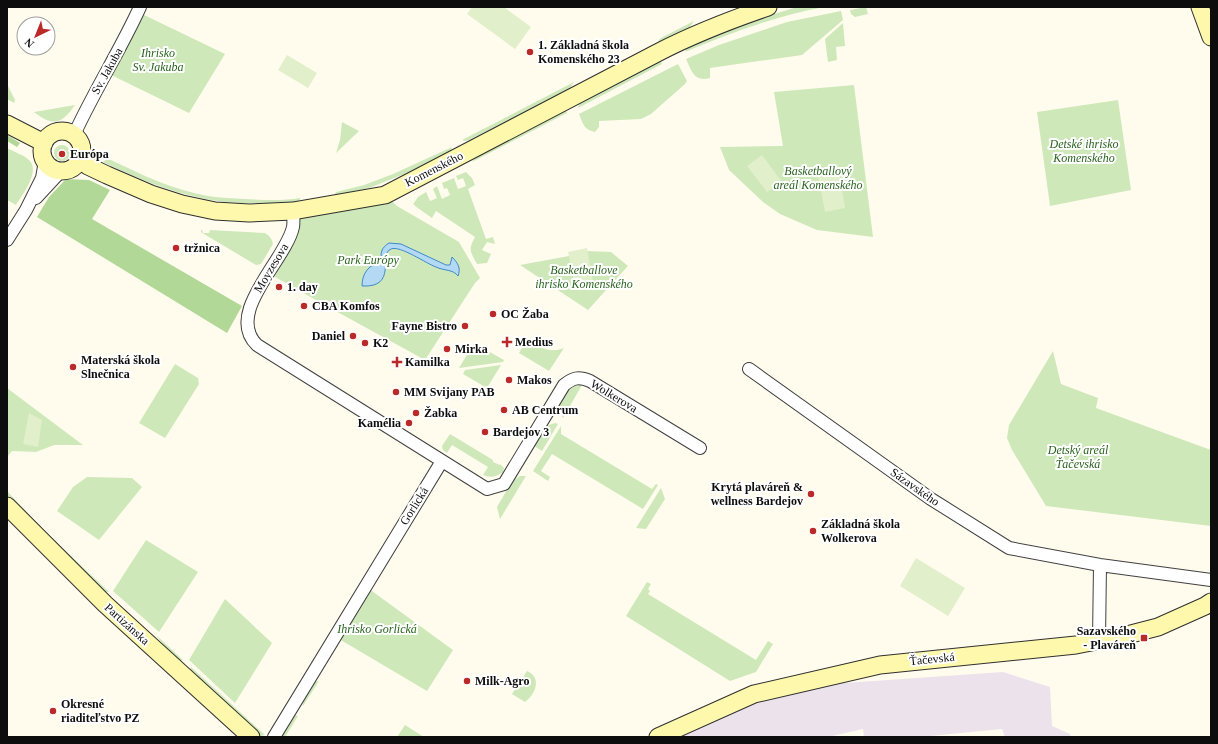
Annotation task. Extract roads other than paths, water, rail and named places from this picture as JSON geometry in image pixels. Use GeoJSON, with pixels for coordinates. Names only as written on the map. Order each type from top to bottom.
{"type":"FeatureCollection","features":[{"type":"Feature","properties":{"kind":"street","name":"Sv. Jakuba"},"geometry":{"type":"LineString","coordinates":[[74,135],[140,7]]}},
{"type":"Feature","properties":{"kind":"street","name":"Komenského"},"geometry":{"type":"LineString","coordinates":[[81,159],[88,166],[152,194],[182,204],[215,211],[249,213],[293,211],[385,194],[659,52],[699,33],[768,7]]}},
{"type":"Feature","properties":{"kind":"street"},"geometry":{"type":"LineString","coordinates":[[1200,7],[1211,37]]}},
{"type":"Feature","properties":{"kind":"street"},"geometry":{"type":"LineString","coordinates":[[7,124],[44,143]]}},
{"type":"Feature","properties":{"kind":"street"},"geometry":{"type":"LineString","coordinates":[[62,131],[74,135],[78,139],[82,149],[81,159],[73,168],[61,171],[55,170],[49,166],[42,154],[44,143],[55,132],[62,131]]}},
{"type":"Feature","properties":{"kind":"street"},"geometry":{"type":"LineString","coordinates":[[7,240],[26,210],[42,178],[45,161]]}},
{"type":"Feature","properties":{"kind":"street"},"geometry":{"type":"LineString","coordinates":[[26,210],[61,171]]}},
{"type":"Feature","properties":{"kind":"street","name":"Moyzesova"},"geometry":{"type":"LineString","coordinates":[[293,211],[293,226],[286,244],[255,295],[250,308],[248,330],[252,340],[257,345],[442,461]]}},
{"type":"Feature","properties":{"kind":"street","name":"Sázavského"},"geometry":{"type":"LineString","coordinates":[[748,369],[931,499],[1009,548],[1100,565],[1211,580]]}},
{"type":"Feature","properties":{"kind":"street","name":"Wolkerova"},"geometry":{"type":"LineString","coordinates":[[442,461],[487,489],[504,484],[564,385],[573,378],[590,381],[700,448]]}},
{"type":"Feature","properties":{"kind":"street","name":"Gorlická"},"geometry":{"type":"LineString","coordinates":[[274,737],[442,461]]}},
{"type":"Feature","properties":{"kind":"street","name":"Partizánska"},"geometry":{"type":"LineString","coordinates":[[7,506],[105,604],[251,737]]}},
{"type":"Feature","properties":{"kind":"street"},"geometry":{"type":"LineString","coordinates":[[1099,640],[1100,565]]}},
{"type":"Feature","properties":{"kind":"street","name":"Ťačevská"},"geometry":{"type":"LineString","coordinates":[[658,737],[754,694],[880,665],[1076,645],[1127,635],[1158,627],[1211,602]]}},
{"type":"Feature","properties":{"kind":"water"},"geometry":{"type":"Polygon","coordinates":[[[389,243],[401,244],[446,265],[450,265],[452,257],[458,266],[458,276],[454,272],[439,268],[407,252],[391,249],[387,252],[384,276],[380,282],[373,285],[362,286],[365,273],[373,265],[382,262],[382,251],[389,243]]]}},
{"type":"Feature","properties":{"kind":"place","name":"1. Základná škola Komenského 23"},"geometry":{"type":"Point","coordinates":[530,52]}},
{"type":"Feature","properties":{"kind":"place","name":"Európa"},"geometry":{"type":"Point","coordinates":[62,154]}},
{"type":"Feature","properties":{"kind":"place","name":"tržnica"},"geometry":{"type":"Point","coordinates":[176,248]}},
{"type":"Feature","properties":{"kind":"place","name":"1. day"},"geometry":{"type":"Point","coordinates":[279,287]}},
{"type":"Feature","properties":{"kind":"place","name":"CBA Komfos"},"geometry":{"type":"Point","coordinates":[304,306]}},
{"type":"Feature","properties":{"kind":"place","name":"OC Žaba"},"geometry":{"type":"Point","coordinates":[493,314]}},
{"type":"Feature","properties":{"kind":"place","name":"Fayne Bistro"},"geometry":{"type":"Point","coordinates":[465,326]}},
{"type":"Feature","properties":{"kind":"place","name":"Daniel"},"geometry":{"type":"Point","coordinates":[353,336]}},
{"type":"Feature","properties":{"kind":"place","name":"Medius"},"geometry":{"type":"Point","coordinates":[507,342]}},
{"type":"Feature","properties":{"kind":"place","name":"K2"},"geometry":{"type":"Point","coordinates":[365,343]}},
{"type":"Feature","properties":{"kind":"place","name":"Mirka"},"geometry":{"type":"Point","coordinates":[447,349]}},
{"type":"Feature","properties":{"kind":"place","name":"Kamilka"},"geometry":{"type":"Point","coordinates":[397,362]}},
{"type":"Feature","properties":{"kind":"place","name":"Materská škola Slnečnica"},"geometry":{"type":"Point","coordinates":[73,367]}},
{"type":"Feature","properties":{"kind":"place","name":"Makos"},"geometry":{"type":"Point","coordinates":[509,380]}},
{"type":"Feature","properties":{"kind":"place","name":"MM Svijany PAB"},"geometry":{"type":"Point","coordinates":[396,392]}},
{"type":"Feature","properties":{"kind":"place","name":"AB Centrum"},"geometry":{"type":"Point","coordinates":[504,410]}},
{"type":"Feature","properties":{"kind":"place","name":"Žabka"},"geometry":{"type":"Point","coordinates":[416,413]}},
{"type":"Feature","properties":{"kind":"place","name":"Kamélia"},"geometry":{"type":"Point","coordinates":[409,423]}},
{"type":"Feature","properties":{"kind":"place","name":"Bardejov 3"},"geometry":{"type":"Point","coordinates":[485,432]}},
{"type":"Feature","properties":{"kind":"place","name":"Krytá plaváreň & wellness Bardejov"},"geometry":{"type":"Point","coordinates":[811,494]}},
{"type":"Feature","properties":{"kind":"place","name":"Základná škola Wolkerova"},"geometry":{"type":"Point","coordinates":[813,531]}},
{"type":"Feature","properties":{"kind":"place","name":"Sazavského - Plaváreň"},"geometry":{"type":"Point","coordinates":[1144,638]}},
{"type":"Feature","properties":{"kind":"place","name":"Milk-Agro"},"geometry":{"type":"Point","coordinates":[467,681]}},
{"type":"Feature","properties":{"kind":"place","name":"Okresné riaditeľstvo PZ"},"geometry":{"type":"Point","coordinates":[53,711]}},
{"type":"Feature","properties":{"kind":"park label","name":"Ihrisko Sv. Jakuba"},"geometry":{"type":"Point","coordinates":[158,60]}},
{"type":"Feature","properties":{"kind":"park label","name":"Detské ihrisko Komenského"},"geometry":{"type":"Point","coordinates":[1084,151]}},
{"type":"Feature","properties":{"kind":"park label","name":"Basketballový areál Komenského"},"geometry":{"type":"Point","coordinates":[818,178]}},
{"type":"Feature","properties":{"kind":"park label","name":"Park Európy"},"geometry":{"type":"Point","coordinates":[368,260]}},
{"type":"Feature","properties":{"kind":"park label","name":"Basketballove ihrisko Komenského"},"geometry":{"type":"Point","coordinates":[584,277]}},
{"type":"Feature","properties":{"kind":"park label","name":"Detský areál Ťačevská"},"geometry":{"type":"Point","coordinates":[1078,457]}},
{"type":"Feature","properties":{"kind":"park label","name":"Ihrisko Gorlická"},"geometry":{"type":"Point","coordinates":[377,629]}}]}
